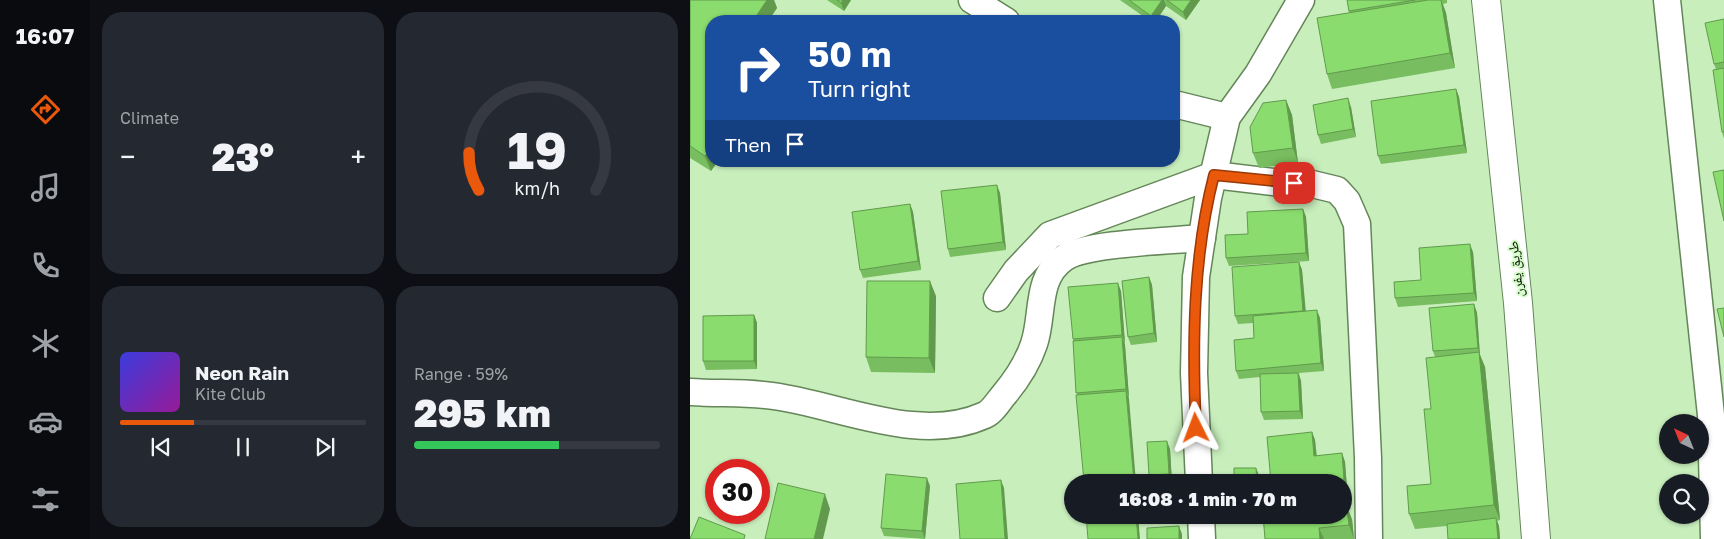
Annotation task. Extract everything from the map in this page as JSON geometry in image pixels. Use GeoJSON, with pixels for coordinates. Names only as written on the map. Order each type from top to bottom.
{"type":"FeatureCollection","features":[{"type":"Feature","properties":{"kind":"main road","name":"طريق يفرن"},"geometry":{"type":"LineString","coordinates":[[1486,0],[1518,303],[1536,539]]}},
{"type":"Feature","properties":{"kind":"street"},"geometry":{"type":"LineString","coordinates":[[972,0],[996,15]]}},
{"type":"Feature","properties":{"kind":"street"},"geometry":{"type":"LineString","coordinates":[[1199,474],[1194,373],[1196,277],[1214,175],[1227,117],[1258,74],[1301,0]]}},
{"type":"Feature","properties":{"kind":"street"},"geometry":{"type":"LineString","coordinates":[[1667,0],[1711,415],[1714,539]]}},
{"type":"Feature","properties":{"kind":"street"},"geometry":{"type":"LineString","coordinates":[[1180,105],[1227,117]]}},
{"type":"Feature","properties":{"kind":"street"},"geometry":{"type":"LineString","coordinates":[[997,298],[1016,271],[1050,234],[1078,222],[1214,175],[1281,183],[1308,183],[1336,190],[1347,201],[1356,221],[1368,458],[1369,539]]}},
{"type":"Feature","properties":{"kind":"street"},"geometry":{"type":"LineString","coordinates":[[690,392],[772,395],[912,426],[958,423],[986,415],[1012,387],[1034,345],[1040,318],[1043,285],[1049,271],[1064,257],[1089,248],[1202,238]]}},
{"type":"Feature","properties":{"kind":"street"},"geometry":{"type":"LineString","coordinates":[[1201,524],[1202,539]]}},
{"type":"Feature","properties":{"kind":"building"},"geometry":{"type":"Polygon","coordinates":[[[690,0],[767,0],[757,15],[705,15],[705,156],[690,146],[690,0]]]}},
{"type":"Feature","properties":{"kind":"building"},"geometry":{"type":"Polygon","coordinates":[[[1129,0],[1162,0],[1152,15],[1129,0]]]}},
{"type":"Feature","properties":{"kind":"building"},"geometry":{"type":"Polygon","coordinates":[[[1167,0],[1191,0],[1183,12],[1167,0]]]}},
{"type":"Feature","properties":{"kind":"building"},"geometry":{"type":"Polygon","coordinates":[[[1347,0],[1415,0],[1349,11],[1347,0]]]}},
{"type":"Feature","properties":{"kind":"building"},"geometry":{"type":"Polygon","coordinates":[[[1428,0],[1441,0],[1450,53],[1327,74],[1317,18],[1428,0]]]}},
{"type":"Feature","properties":{"kind":"building"},"geometry":{"type":"Polygon","coordinates":[[[1724,19],[1724,62],[1714,64],[1705,23],[1724,19]]]}},
{"type":"Feature","properties":{"kind":"building"},"geometry":{"type":"Polygon","coordinates":[[[1724,68],[1724,132],[1722,132],[1713,70],[1724,68]]]}},
{"type":"Feature","properties":{"kind":"building"},"geometry":{"type":"Polygon","coordinates":[[[1456,89],[1464,145],[1378,156],[1371,101],[1456,89]]]}},
{"type":"Feature","properties":{"kind":"building"},"geometry":{"type":"Polygon","coordinates":[[[1348,98],[1353,129],[1318,135],[1313,105],[1348,98]]]}},
{"type":"Feature","properties":{"kind":"building"},"geometry":{"type":"Polygon","coordinates":[[[1286,100],[1293,148],[1253,153],[1250,127],[1263,103],[1286,100]]]}},
{"type":"Feature","properties":{"kind":"building"},"geometry":{"type":"Polygon","coordinates":[[[1724,170],[1724,221],[1713,172],[1724,170]]]}},
{"type":"Feature","properties":{"kind":"building"},"geometry":{"type":"Polygon","coordinates":[[[997,185],[1003,242],[948,249],[941,191],[997,185]]]}},
{"type":"Feature","properties":{"kind":"building"},"geometry":{"type":"Polygon","coordinates":[[[910,204],[918,261],[860,270],[852,212],[910,204]]]}},
{"type":"Feature","properties":{"kind":"building"},"geometry":{"type":"Polygon","coordinates":[[[1303,209],[1306,253],[1226,258],[1225,235],[1248,234],[1247,212],[1303,209]]]}},
{"type":"Feature","properties":{"kind":"building"},"geometry":{"type":"Polygon","coordinates":[[[1470,244],[1474,293],[1395,298],[1394,282],[1421,280],[1419,248],[1470,244]]]}},
{"type":"Feature","properties":{"kind":"building"},"geometry":{"type":"Polygon","coordinates":[[[1299,262],[1303,311],[1235,316],[1232,267],[1299,262]]]}},
{"type":"Feature","properties":{"kind":"building"},"geometry":{"type":"Polygon","coordinates":[[[1149,277],[1154,333],[1128,337],[1122,281],[1149,277]]]}},
{"type":"Feature","properties":{"kind":"building"},"geometry":{"type":"Polygon","coordinates":[[[867,281],[930,281],[929,358],[866,357],[867,281]]]}},
{"type":"Feature","properties":{"kind":"building"},"geometry":{"type":"Polygon","coordinates":[[[1118,283],[1122,335],[1073,339],[1068,287],[1118,283]]]}},
{"type":"Feature","properties":{"kind":"building"},"geometry":{"type":"Polygon","coordinates":[[[1474,304],[1478,348],[1433,351],[1429,308],[1474,304]]]}},
{"type":"Feature","properties":{"kind":"building"},"geometry":{"type":"Polygon","coordinates":[[[1724,308],[1724,337],[1717,309],[1724,308]]]}},
{"type":"Feature","properties":{"kind":"building"},"geometry":{"type":"Polygon","coordinates":[[[1317,310],[1321,363],[1236,371],[1234,340],[1254,338],[1253,316],[1317,310]]]}},
{"type":"Feature","properties":{"kind":"building"},"geometry":{"type":"Polygon","coordinates":[[[754,315],[754,361],[703,361],[703,316],[754,315]]]}},
{"type":"Feature","properties":{"kind":"building"},"geometry":{"type":"Polygon","coordinates":[[[1122,337],[1126,389],[1076,393],[1073,341],[1122,337]]]}},
{"type":"Feature","properties":{"kind":"building"},"geometry":{"type":"Polygon","coordinates":[[[1479,352],[1494,505],[1409,514],[1407,486],[1431,484],[1424,409],[1431,409],[1426,358],[1479,352]]]}},
{"type":"Feature","properties":{"kind":"building"},"geometry":{"type":"Polygon","coordinates":[[[1298,373],[1300,411],[1261,412],[1260,374],[1298,373]]]}},
{"type":"Feature","properties":{"kind":"building"},"geometry":{"type":"Polygon","coordinates":[[[1126,391],[1133,474],[1083,474],[1076,395],[1126,391]]]}},
{"type":"Feature","properties":{"kind":"building"},"geometry":{"type":"Polygon","coordinates":[[[1312,432],[1314,456],[1342,453],[1344,474],[1270,474],[1267,437],[1312,432]]]}},
{"type":"Feature","properties":{"kind":"building"},"geometry":{"type":"Polygon","coordinates":[[[1167,441],[1169,474],[1149,474],[1147,442],[1167,441]]]}},
{"type":"Feature","properties":{"kind":"building"},"geometry":{"type":"Polygon","coordinates":[[[1234,468],[1256,468],[1256,474],[1234,474],[1234,468]]]}},
{"type":"Feature","properties":{"kind":"building"},"geometry":{"type":"Polygon","coordinates":[[[886,474],[927,478],[922,531],[881,528],[886,474]]]}},
{"type":"Feature","properties":{"kind":"building"},"geometry":{"type":"Polygon","coordinates":[[[1001,480],[1005,539],[960,539],[956,484],[1001,480]]]}},
{"type":"Feature","properties":{"kind":"building"},"geometry":{"type":"Polygon","coordinates":[[[778,483],[825,494],[814,539],[765,539],[778,483]]]}},
{"type":"Feature","properties":{"kind":"building"},"geometry":{"type":"Polygon","coordinates":[[[699,517],[705,519],[705,524],[717,524],[745,535],[744,539],[690,539],[699,517]]]}},
{"type":"Feature","properties":{"kind":"building"},"geometry":{"type":"Polygon","coordinates":[[[1496,518],[1498,539],[1448,539],[1447,524],[1496,518]]]}},
{"type":"Feature","properties":{"kind":"building"},"geometry":{"type":"Polygon","coordinates":[[[1087,524],[1137,524],[1138,539],[1088,539],[1087,524]]]}},
{"type":"Feature","properties":{"kind":"building"},"geometry":{"type":"Polygon","coordinates":[[[1264,524],[1349,524],[1319,528],[1320,539],[1265,539],[1264,524]]]}},
{"type":"Feature","properties":{"kind":"building"},"geometry":{"type":"Polygon","coordinates":[[[1179,526],[1179,539],[1147,539],[1147,528],[1179,526]]]}},
{"type":"Feature","properties":{"kind":"route"},"geometry":{"type":"LineString","coordinates":[[1196,428],[1194,373],[1196,277],[1208,198],[1214,175],[1294,183]]}}]}
